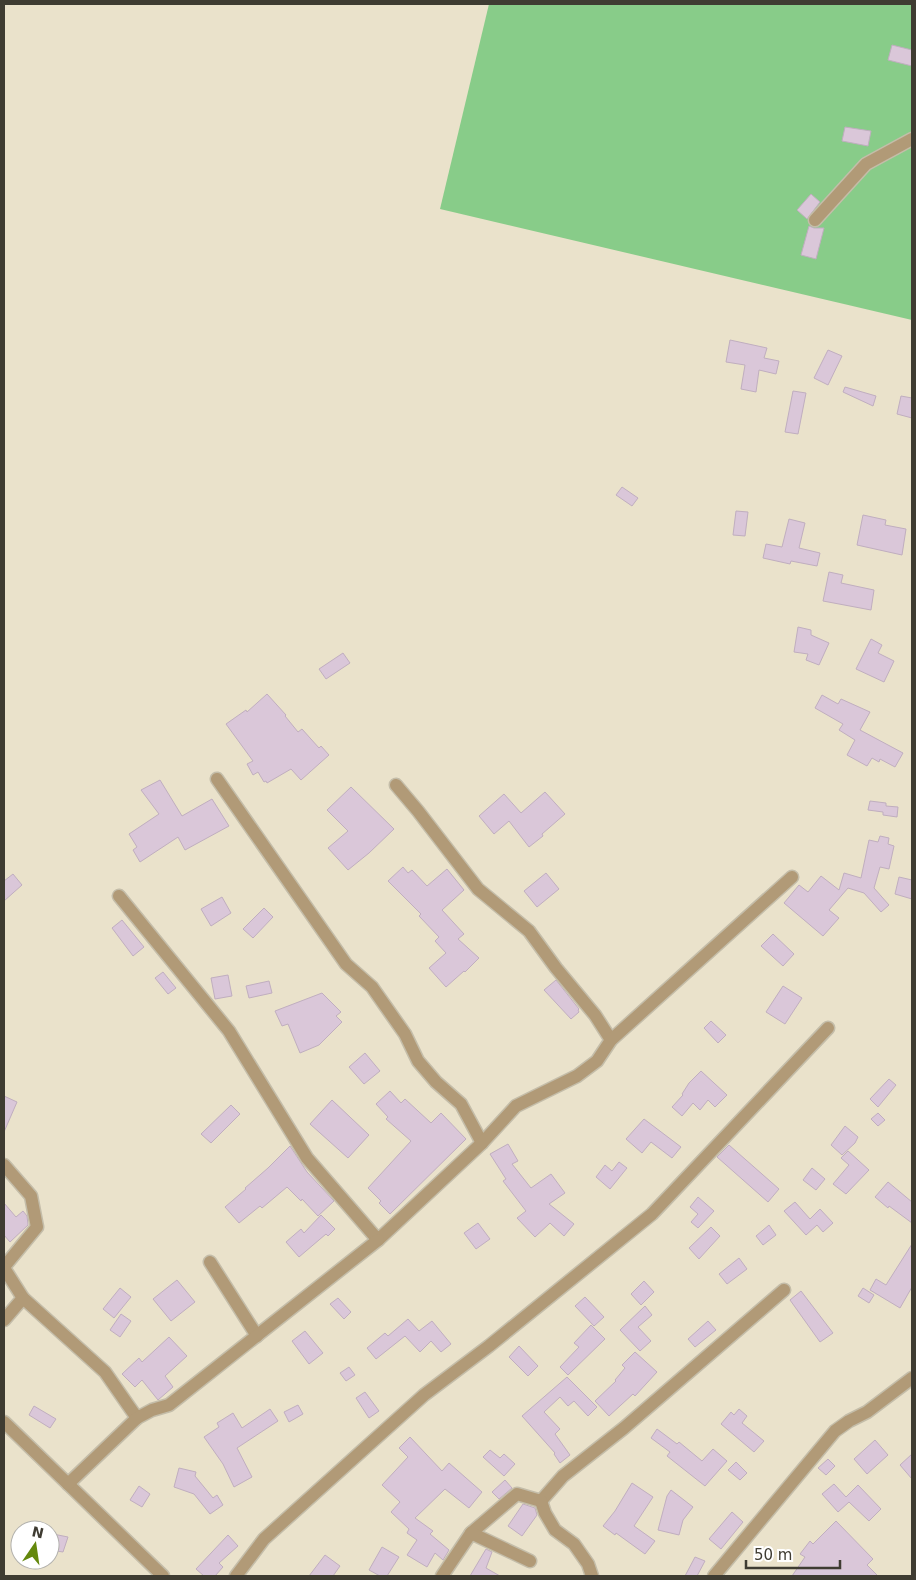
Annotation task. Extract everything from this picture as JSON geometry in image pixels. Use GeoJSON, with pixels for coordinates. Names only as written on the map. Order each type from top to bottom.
{"type":"FeatureCollection","features":[{"type":"Feature","properties":{"kind":"street"},"geometry":{"type":"LineString","coordinates":[[815,220],[850,179],[866,164],[912,139]]}},
{"type":"Feature","properties":{"kind":"street"},"geometry":{"type":"LineString","coordinates":[[217,779],[346,964],[372,987],[405,1034],[418,1061],[436,1082],[461,1104],[482,1143]]}},
{"type":"Feature","properties":{"kind":"street"},"geometry":{"type":"LineString","coordinates":[[396,785],[418,810],[478,889],[529,931],[556,968],[595,1015],[610,1040]]}},
{"type":"Feature","properties":{"kind":"street"},"geometry":{"type":"LineString","coordinates":[[68,1484],[137,1418],[152,1410],[169,1405],[378,1240],[482,1143],[516,1106],[577,1076],[597,1061],[610,1040],[792,877]]}},
{"type":"Feature","properties":{"kind":"street"},"geometry":{"type":"LineString","coordinates":[[119,896],[229,1031],[307,1158],[378,1240]]}},
{"type":"Feature","properties":{"kind":"street"},"geometry":{"type":"LineString","coordinates":[[236,1576],[264,1539],[424,1395],[490,1346],[652,1214],[828,1028]]}},
{"type":"Feature","properties":{"kind":"street"},"geometry":{"type":"LineString","coordinates":[[4,1165],[31,1196],[37,1226],[4,1267],[23,1298],[105,1372],[137,1418]]}},
{"type":"Feature","properties":{"kind":"street"},"geometry":{"type":"LineString","coordinates":[[210,1262],[257,1336]]}},
{"type":"Feature","properties":{"kind":"street"},"geometry":{"type":"LineString","coordinates":[[541,1501],[563,1476],[624,1428],[784,1290]]}},
{"type":"Feature","properties":{"kind":"street"},"geometry":{"type":"LineString","coordinates":[[4,1320],[23,1298]]}},
{"type":"Feature","properties":{"kind":"street"},"geometry":{"type":"LineString","coordinates":[[714,1576],[835,1431],[867,1412],[912,1378]]}},
{"type":"Feature","properties":{"kind":"street"},"geometry":{"type":"LineString","coordinates":[[4,1422],[163,1576]]}},
{"type":"Feature","properties":{"kind":"street"},"geometry":{"type":"LineString","coordinates":[[442,1576],[470,1533],[517,1494],[541,1501]]}},
{"type":"Feature","properties":{"kind":"street"},"geometry":{"type":"LineString","coordinates":[[541,1501],[545,1513],[555,1530],[574,1544],[588,1564],[592,1576]]}},
{"type":"Feature","properties":{"kind":"street"},"geometry":{"type":"LineString","coordinates":[[470,1533],[530,1561]]}},
{"type":"Feature","properties":{"kind":"green space"},"geometry":{"type":"Polygon","coordinates":[[[489,4],[912,4],[912,320],[440,209],[489,4]]]}},
{"type":"Feature","properties":{"kind":"building"},"geometry":{"type":"Polygon","coordinates":[[[892,45],[912,50],[912,66],[888,60],[892,45]]]}},
{"type":"Feature","properties":{"kind":"building"},"geometry":{"type":"Polygon","coordinates":[[[845,127],[871,131],[868,146],[842,141],[845,127]]]}},
{"type":"Feature","properties":{"kind":"building"},"geometry":{"type":"Polygon","coordinates":[[[811,194],[820,202],[807,219],[797,210],[811,194]]]}},
{"type":"Feature","properties":{"kind":"building"},"geometry":{"type":"Polygon","coordinates":[[[809,226],[824,228],[816,259],[801,255],[809,226]]]}},
{"type":"Feature","properties":{"kind":"building"},"geometry":{"type":"Polygon","coordinates":[[[730,340],[767,348],[764,358],[779,361],[776,374],[759,370],[756,392],[741,389],[745,365],[726,362],[730,340]]]}},
{"type":"Feature","properties":{"kind":"building"},"geometry":{"type":"Polygon","coordinates":[[[828,350],[842,356],[828,385],[814,378],[828,350]]]}},
{"type":"Feature","properties":{"kind":"building"},"geometry":{"type":"Polygon","coordinates":[[[845,387],[876,396],[873,406],[843,392],[845,387]]]}},
{"type":"Feature","properties":{"kind":"building"},"geometry":{"type":"Polygon","coordinates":[[[793,391],[806,393],[798,434],[785,432],[793,391]]]}},
{"type":"Feature","properties":{"kind":"building"},"geometry":{"type":"Polygon","coordinates":[[[901,396],[912,398],[912,418],[897,414],[901,396]]]}},
{"type":"Feature","properties":{"kind":"building"},"geometry":{"type":"Polygon","coordinates":[[[622,487],[638,498],[632,506],[616,495],[622,487]]]}},
{"type":"Feature","properties":{"kind":"building"},"geometry":{"type":"Polygon","coordinates":[[[736,511],[748,512],[745,536],[733,535],[736,511]]]}},
{"type":"Feature","properties":{"kind":"building"},"geometry":{"type":"Polygon","coordinates":[[[863,515],[886,520],[885,525],[906,529],[902,555],[857,545],[863,515]]]}},
{"type":"Feature","properties":{"kind":"building"},"geometry":{"type":"Polygon","coordinates":[[[789,519],[805,523],[799,548],[820,553],[817,566],[791,561],[790,564],[763,558],[766,544],[782,547],[789,519]]]}},
{"type":"Feature","properties":{"kind":"building"},"geometry":{"type":"Polygon","coordinates":[[[829,572],[843,575],[841,583],[874,590],[871,610],[823,601],[829,572]]]}},
{"type":"Feature","properties":{"kind":"building"},"geometry":{"type":"Polygon","coordinates":[[[798,627],[811,630],[811,635],[829,643],[819,665],[806,660],[808,654],[794,652],[798,627]]]}},
{"type":"Feature","properties":{"kind":"building"},"geometry":{"type":"Polygon","coordinates":[[[871,639],[882,645],[878,653],[894,661],[884,682],[856,669],[871,639]]]}},
{"type":"Feature","properties":{"kind":"building"},"geometry":{"type":"Polygon","coordinates":[[[343,653],[350,663],[326,679],[319,669],[343,653]]]}},
{"type":"Feature","properties":{"kind":"building"},"geometry":{"type":"Polygon","coordinates":[[[267,694],[298,732],[302,729],[319,748],[321,746],[329,755],[301,780],[291,769],[267,783],[266,781],[264,782],[258,772],[253,775],[247,764],[253,761],[226,724],[246,710],[247,712],[267,694]]]}},
{"type":"Feature","properties":{"kind":"building"},"geometry":{"type":"Polygon","coordinates":[[[822,695],[838,704],[841,699],[870,712],[860,730],[903,753],[895,767],[880,759],[879,762],[872,758],[867,766],[847,755],[855,740],[839,730],[843,724],[815,708],[822,695]]]}},
{"type":"Feature","properties":{"kind":"building"},"geometry":{"type":"Polygon","coordinates":[[[160,780],[182,816],[212,799],[229,826],[185,850],[178,837],[140,862],[133,850],[137,847],[129,834],[159,814],[141,790],[160,780]]]}},
{"type":"Feature","properties":{"kind":"building"},"geometry":{"type":"Polygon","coordinates":[[[351,787],[394,829],[348,870],[328,848],[348,831],[327,810],[351,787]]]}},
{"type":"Feature","properties":{"kind":"building"},"geometry":{"type":"Polygon","coordinates":[[[545,792],[565,814],[529,847],[509,821],[494,834],[479,816],[504,794],[521,813],[545,792]]]}},
{"type":"Feature","properties":{"kind":"building"},"geometry":{"type":"Polygon","coordinates":[[[870,801],[886,803],[886,806],[898,807],[897,817],[883,815],[883,812],[868,810],[870,801]]]}},
{"type":"Feature","properties":{"kind":"building"},"geometry":{"type":"Polygon","coordinates":[[[880,836],[889,838],[888,844],[894,846],[889,869],[880,867],[874,888],[889,905],[881,912],[864,893],[848,888],[829,910],[839,918],[823,936],[784,903],[799,885],[808,892],[821,876],[839,890],[844,873],[861,878],[869,840],[878,842],[880,836]]]}},
{"type":"Feature","properties":{"kind":"building"},"geometry":{"type":"Polygon","coordinates":[[[403,867],[408,873],[412,870],[427,886],[447,869],[464,890],[442,910],[464,934],[458,939],[479,958],[446,987],[429,968],[446,953],[435,941],[439,937],[419,916],[421,914],[388,881],[403,867]]]}},
{"type":"Feature","properties":{"kind":"building"},"geometry":{"type":"Polygon","coordinates":[[[546,873],[559,889],[537,907],[524,891],[546,873]]]}},
{"type":"Feature","properties":{"kind":"building"},"geometry":{"type":"Polygon","coordinates":[[[13,874],[22,885],[4,901],[4,881],[13,874]]]}},
{"type":"Feature","properties":{"kind":"building"},"geometry":{"type":"Polygon","coordinates":[[[899,877],[912,880],[912,899],[895,894],[899,877]]]}},
{"type":"Feature","properties":{"kind":"building"},"geometry":{"type":"Polygon","coordinates":[[[222,897],[231,913],[211,926],[201,909],[222,897]]]}},
{"type":"Feature","properties":{"kind":"building"},"geometry":{"type":"Polygon","coordinates":[[[264,908],[273,917],[253,938],[243,929],[264,908]]]}},
{"type":"Feature","properties":{"kind":"building"},"geometry":{"type":"Polygon","coordinates":[[[122,920],[144,947],[133,956],[112,928],[122,920]]]}},
{"type":"Feature","properties":{"kind":"building"},"geometry":{"type":"Polygon","coordinates":[[[773,934],[794,954],[783,966],[761,946],[773,934]]]}},
{"type":"Feature","properties":{"kind":"building"},"geometry":{"type":"Polygon","coordinates":[[[163,972],[176,988],[168,994],[155,978],[163,972]]]}},
{"type":"Feature","properties":{"kind":"building"},"geometry":{"type":"Polygon","coordinates":[[[228,975],[232,996],[215,999],[211,978],[228,975]]]}},
{"type":"Feature","properties":{"kind":"building"},"geometry":{"type":"Polygon","coordinates":[[[556,980],[579,1009],[579,1012],[571,1019],[544,990],[556,980]]]}},
{"type":"Feature","properties":{"kind":"building"},"geometry":{"type":"Polygon","coordinates":[[[269,981],[272,993],[249,998],[246,986],[269,981]]]}},
{"type":"Feature","properties":{"kind":"building"},"geometry":{"type":"Polygon","coordinates":[[[783,986],[802,998],[785,1024],[766,1012],[783,986]]]}},
{"type":"Feature","properties":{"kind":"building"},"geometry":{"type":"Polygon","coordinates":[[[322,993],[341,1012],[336,1016],[342,1022],[319,1045],[300,1053],[288,1024],[282,1026],[275,1011],[322,993]]]}},
{"type":"Feature","properties":{"kind":"building"},"geometry":{"type":"Polygon","coordinates":[[[711,1021],[726,1035],[718,1043],[704,1028],[711,1021]]]}},
{"type":"Feature","properties":{"kind":"building"},"geometry":{"type":"Polygon","coordinates":[[[365,1053],[380,1071],[364,1084],[349,1067],[365,1053]]]}},
{"type":"Feature","properties":{"kind":"building"},"geometry":{"type":"Polygon","coordinates":[[[701,1071],[727,1095],[715,1107],[708,1100],[700,1110],[693,1103],[682,1116],[672,1107],[683,1095],[689,1083],[701,1071]]]}},
{"type":"Feature","properties":{"kind":"building"},"geometry":{"type":"Polygon","coordinates":[[[889,1079],[896,1085],[878,1107],[870,1099],[889,1079]]]}},
{"type":"Feature","properties":{"kind":"building"},"geometry":{"type":"Polygon","coordinates":[[[390,1091],[401,1103],[405,1099],[431,1123],[441,1113],[466,1139],[390,1214],[379,1203],[381,1201],[368,1188],[411,1141],[386,1119],[388,1117],[376,1104],[390,1091]]]}},
{"type":"Feature","properties":{"kind":"building"},"geometry":{"type":"Polygon","coordinates":[[[4,1096],[17,1102],[4,1132],[4,1096]]]}},
{"type":"Feature","properties":{"kind":"building"},"geometry":{"type":"Polygon","coordinates":[[[332,1100],[369,1135],[348,1158],[310,1124],[332,1100]]]}},
{"type":"Feature","properties":{"kind":"building"},"geometry":{"type":"Polygon","coordinates":[[[231,1105],[240,1114],[211,1143],[201,1134],[231,1105]]]}},
{"type":"Feature","properties":{"kind":"building"},"geometry":{"type":"Polygon","coordinates":[[[878,1113],[885,1120],[878,1126],[871,1119],[878,1113]]]}},
{"type":"Feature","properties":{"kind":"building"},"geometry":{"type":"Polygon","coordinates":[[[644,1119],[681,1147],[672,1158],[651,1142],[642,1153],[626,1139],[644,1119]]]}},
{"type":"Feature","properties":{"kind":"building"},"geometry":{"type":"Polygon","coordinates":[[[845,1126],[858,1137],[855,1143],[842,1155],[831,1145],[845,1126]]]}},
{"type":"Feature","properties":{"kind":"building"},"geometry":{"type":"Polygon","coordinates":[[[508,1144],[518,1161],[512,1164],[531,1188],[551,1174],[565,1193],[549,1204],[574,1224],[564,1236],[550,1223],[535,1237],[517,1218],[526,1211],[503,1181],[506,1179],[490,1154],[508,1144]]]}},
{"type":"Feature","properties":{"kind":"building"},"geometry":{"type":"Polygon","coordinates":[[[729,1145],[779,1189],[768,1202],[717,1157],[729,1145]]]}},
{"type":"Feature","properties":{"kind":"building"},"geometry":{"type":"Polygon","coordinates":[[[290,1146],[307,1172],[334,1201],[318,1216],[287,1187],[262,1208],[260,1206],[239,1223],[225,1207],[290,1146]]]}},
{"type":"Feature","properties":{"kind":"building"},"geometry":{"type":"Polygon","coordinates":[[[848,1151],[869,1170],[846,1194],[833,1184],[849,1165],[841,1158],[848,1151]]]}},
{"type":"Feature","properties":{"kind":"building"},"geometry":{"type":"Polygon","coordinates":[[[619,1162],[627,1168],[610,1189],[596,1177],[605,1165],[612,1171],[619,1162]]]}},
{"type":"Feature","properties":{"kind":"building"},"geometry":{"type":"Polygon","coordinates":[[[812,1168],[825,1179],[816,1190],[803,1180],[812,1168]]]}},
{"type":"Feature","properties":{"kind":"building"},"geometry":{"type":"Polygon","coordinates":[[[888,1182],[912,1202],[912,1223],[889,1206],[888,1208],[875,1197],[888,1182]]]}},
{"type":"Feature","properties":{"kind":"building"},"geometry":{"type":"Polygon","coordinates":[[[698,1197],[714,1211],[698,1228],[691,1222],[698,1214],[690,1207],[698,1197]]]}},
{"type":"Feature","properties":{"kind":"building"},"geometry":{"type":"Polygon","coordinates":[[[795,1202],[810,1219],[820,1209],[833,1223],[823,1232],[817,1225],[806,1235],[784,1211],[795,1202]]]}},
{"type":"Feature","properties":{"kind":"building"},"geometry":{"type":"Polygon","coordinates":[[[4,1203],[16,1217],[23,1211],[27,1216],[28,1225],[10,1242],[4,1235],[4,1203]]]}},
{"type":"Feature","properties":{"kind":"building"},"geometry":{"type":"Polygon","coordinates":[[[321,1215],[335,1229],[328,1236],[326,1234],[299,1257],[286,1242],[301,1229],[304,1233],[321,1215]]]}},
{"type":"Feature","properties":{"kind":"building"},"geometry":{"type":"Polygon","coordinates":[[[478,1223],[490,1239],[476,1249],[464,1233],[478,1223]]]}},
{"type":"Feature","properties":{"kind":"building"},"geometry":{"type":"Polygon","coordinates":[[[769,1225],[776,1235],[763,1245],[756,1236],[769,1225]]]}},
{"type":"Feature","properties":{"kind":"building"},"geometry":{"type":"Polygon","coordinates":[[[711,1227],[720,1236],[699,1259],[689,1248],[711,1227]]]}},
{"type":"Feature","properties":{"kind":"building"},"geometry":{"type":"Polygon","coordinates":[[[912,1244],[912,1287],[900,1308],[870,1290],[876,1279],[886,1285],[912,1244]]]}},
{"type":"Feature","properties":{"kind":"building"},"geometry":{"type":"Polygon","coordinates":[[[739,1258],[747,1269],[727,1284],[719,1274],[739,1258]]]}},
{"type":"Feature","properties":{"kind":"building"},"geometry":{"type":"Polygon","coordinates":[[[177,1280],[195,1302],[171,1321],[153,1299],[177,1280]]]}},
{"type":"Feature","properties":{"kind":"building"},"geometry":{"type":"Polygon","coordinates":[[[644,1281],[654,1292],[641,1305],[631,1294],[644,1281]]]}},
{"type":"Feature","properties":{"kind":"building"},"geometry":{"type":"Polygon","coordinates":[[[120,1288],[131,1297],[114,1318],[103,1309],[120,1288]]]}},
{"type":"Feature","properties":{"kind":"building"},"geometry":{"type":"Polygon","coordinates":[[[863,1288],[874,1295],[869,1303],[858,1296],[863,1288]]]}},
{"type":"Feature","properties":{"kind":"building"},"geometry":{"type":"Polygon","coordinates":[[[801,1291],[833,1333],[820,1342],[790,1300],[801,1291]]]}},
{"type":"Feature","properties":{"kind":"building"},"geometry":{"type":"Polygon","coordinates":[[[585,1297],[604,1317],[594,1326],[575,1306],[585,1297]]]}},
{"type":"Feature","properties":{"kind":"building"},"geometry":{"type":"Polygon","coordinates":[[[338,1298],[351,1312],[344,1319],[330,1304],[338,1298]]]}},
{"type":"Feature","properties":{"kind":"building"},"geometry":{"type":"Polygon","coordinates":[[[645,1306],[652,1315],[638,1327],[651,1341],[640,1351],[620,1330],[645,1306]]]}},
{"type":"Feature","properties":{"kind":"building"},"geometry":{"type":"Polygon","coordinates":[[[121,1314],[131,1321],[120,1337],[110,1330],[121,1314]]]}},
{"type":"Feature","properties":{"kind":"building"},"geometry":{"type":"Polygon","coordinates":[[[408,1319],[419,1331],[432,1321],[451,1344],[441,1352],[431,1341],[420,1352],[405,1336],[376,1359],[367,1348],[385,1333],[388,1336],[408,1319]]]}},
{"type":"Feature","properties":{"kind":"building"},"geometry":{"type":"Polygon","coordinates":[[[708,1321],[716,1330],[695,1347],[688,1339],[708,1321]]]}},
{"type":"Feature","properties":{"kind":"building"},"geometry":{"type":"Polygon","coordinates":[[[591,1325],[605,1339],[568,1375],[560,1367],[579,1347],[574,1343],[591,1325]]]}},
{"type":"Feature","properties":{"kind":"building"},"geometry":{"type":"Polygon","coordinates":[[[305,1331],[323,1353],[309,1364],[292,1341],[305,1331]]]}},
{"type":"Feature","properties":{"kind":"building"},"geometry":{"type":"Polygon","coordinates":[[[169,1337],[187,1356],[165,1376],[173,1387],[158,1400],[142,1380],[135,1387],[122,1374],[139,1358],[142,1362],[169,1337]]]}},
{"type":"Feature","properties":{"kind":"building"},"geometry":{"type":"Polygon","coordinates":[[[519,1346],[538,1366],[528,1376],[509,1357],[519,1346]]]}},
{"type":"Feature","properties":{"kind":"building"},"geometry":{"type":"Polygon","coordinates":[[[635,1352],[657,1372],[635,1396],[633,1394],[609,1416],[595,1401],[616,1381],[625,1368],[622,1365],[635,1352]]]}},
{"type":"Feature","properties":{"kind":"building"},"geometry":{"type":"Polygon","coordinates":[[[349,1367],[355,1375],[346,1381],[340,1373],[349,1367]]]}},
{"type":"Feature","properties":{"kind":"building"},"geometry":{"type":"Polygon","coordinates":[[[567,1377],[597,1407],[588,1416],[574,1401],[568,1406],[560,1397],[544,1412],[560,1429],[555,1434],[570,1455],[560,1463],[555,1453],[522,1416],[567,1377]]]}},
{"type":"Feature","properties":{"kind":"building"},"geometry":{"type":"Polygon","coordinates":[[[365,1392],[379,1411],[369,1418],[356,1398],[365,1392]]]}},
{"type":"Feature","properties":{"kind":"building"},"geometry":{"type":"Polygon","coordinates":[[[298,1405],[303,1414],[289,1422],[284,1412],[298,1405]]]}},
{"type":"Feature","properties":{"kind":"building"},"geometry":{"type":"Polygon","coordinates":[[[34,1406],[56,1419],[50,1428],[29,1415],[34,1406]]]}},
{"type":"Feature","properties":{"kind":"building"},"geometry":{"type":"Polygon","coordinates":[[[270,1409],[278,1421],[237,1448],[252,1477],[234,1487],[223,1464],[204,1437],[219,1427],[217,1423],[233,1413],[242,1428],[270,1409]]]}},
{"type":"Feature","properties":{"kind":"building"},"geometry":{"type":"Polygon","coordinates":[[[739,1409],[747,1416],[742,1423],[764,1441],[754,1452],[721,1424],[731,1412],[734,1415],[739,1409]]]}},
{"type":"Feature","properties":{"kind":"building"},"geometry":{"type":"Polygon","coordinates":[[[657,1429],[677,1444],[679,1442],[702,1461],[713,1449],[727,1461],[705,1486],[667,1456],[670,1452],[651,1438],[657,1429]]]}},
{"type":"Feature","properties":{"kind":"building"},"geometry":{"type":"Polygon","coordinates":[[[410,1437],[442,1471],[449,1463],[482,1492],[469,1508],[445,1489],[415,1518],[433,1531],[430,1534],[449,1550],[443,1560],[435,1553],[427,1567],[407,1555],[417,1540],[407,1533],[409,1529],[391,1512],[400,1502],[382,1485],[408,1457],[399,1448],[410,1437]]]}},
{"type":"Feature","properties":{"kind":"building"},"geometry":{"type":"Polygon","coordinates":[[[875,1440],[888,1455],[867,1474],[854,1459],[875,1440]]]}},
{"type":"Feature","properties":{"kind":"building"},"geometry":{"type":"Polygon","coordinates":[[[490,1450],[500,1458],[504,1454],[515,1464],[504,1476],[483,1457],[490,1450]]]}},
{"type":"Feature","properties":{"kind":"building"},"geometry":{"type":"Polygon","coordinates":[[[912,1454],[912,1479],[900,1465],[912,1454]]]}},
{"type":"Feature","properties":{"kind":"building"},"geometry":{"type":"Polygon","coordinates":[[[828,1459],[835,1466],[826,1475],[818,1468],[828,1459]]]}},
{"type":"Feature","properties":{"kind":"building"},"geometry":{"type":"Polygon","coordinates":[[[736,1462],[747,1473],[740,1480],[728,1470],[736,1462]]]}},
{"type":"Feature","properties":{"kind":"building"},"geometry":{"type":"Polygon","coordinates":[[[179,1468],[196,1472],[195,1476],[213,1498],[217,1495],[223,1505],[210,1514],[194,1494],[174,1487],[179,1468]]]}},
{"type":"Feature","properties":{"kind":"building"},"geometry":{"type":"Polygon","coordinates":[[[505,1480],[512,1488],[499,1499],[492,1492],[505,1480]]]}},
{"type":"Feature","properties":{"kind":"building"},"geometry":{"type":"Polygon","coordinates":[[[632,1483],[653,1497],[634,1526],[655,1541],[645,1554],[603,1526],[615,1511],[632,1483]]]}},
{"type":"Feature","properties":{"kind":"building"},"geometry":{"type":"Polygon","coordinates":[[[834,1484],[846,1497],[858,1485],[881,1509],[869,1521],[849,1502],[838,1512],[822,1494],[834,1484]]]}},
{"type":"Feature","properties":{"kind":"building"},"geometry":{"type":"Polygon","coordinates":[[[139,1486],[150,1494],[142,1507],[130,1500],[139,1486]]]}},
{"type":"Feature","properties":{"kind":"building"},"geometry":{"type":"Polygon","coordinates":[[[671,1490],[693,1507],[683,1520],[679,1535],[658,1530],[667,1496],[671,1490]]]}},
{"type":"Feature","properties":{"kind":"building"},"geometry":{"type":"Polygon","coordinates":[[[523,1504],[535,1508],[537,1515],[522,1536],[508,1526],[523,1504]]]}},
{"type":"Feature","properties":{"kind":"building"},"geometry":{"type":"Polygon","coordinates":[[[732,1512],[743,1522],[721,1549],[709,1539],[732,1512]]]}},
{"type":"Feature","properties":{"kind":"building"},"geometry":{"type":"Polygon","coordinates":[[[836,1521],[873,1559],[867,1565],[878,1576],[792,1576],[805,1557],[800,1554],[810,1541],[813,1544],[836,1521]]]}},
{"type":"Feature","properties":{"kind":"building"},"geometry":{"type":"Polygon","coordinates":[[[60,1535],[68,1537],[63,1552],[60,1552],[60,1535]]]}},
{"type":"Feature","properties":{"kind":"building"},"geometry":{"type":"Polygon","coordinates":[[[228,1535],[238,1546],[219,1563],[223,1567],[215,1576],[204,1576],[196,1569],[228,1535]]]}},
{"type":"Feature","properties":{"kind":"building"},"geometry":{"type":"Polygon","coordinates":[[[382,1547],[399,1557],[387,1576],[380,1576],[369,1570],[382,1547]]]}},
{"type":"Feature","properties":{"kind":"building"},"geometry":{"type":"Polygon","coordinates":[[[486,1549],[492,1552],[486,1568],[500,1576],[470,1576],[486,1549]]]}},
{"type":"Feature","properties":{"kind":"building"},"geometry":{"type":"Polygon","coordinates":[[[325,1555],[340,1566],[333,1576],[309,1576],[325,1555]]]}},
{"type":"Feature","properties":{"kind":"building"},"geometry":{"type":"Polygon","coordinates":[[[695,1557],[705,1561],[697,1576],[685,1576],[695,1557]]]}}]}
